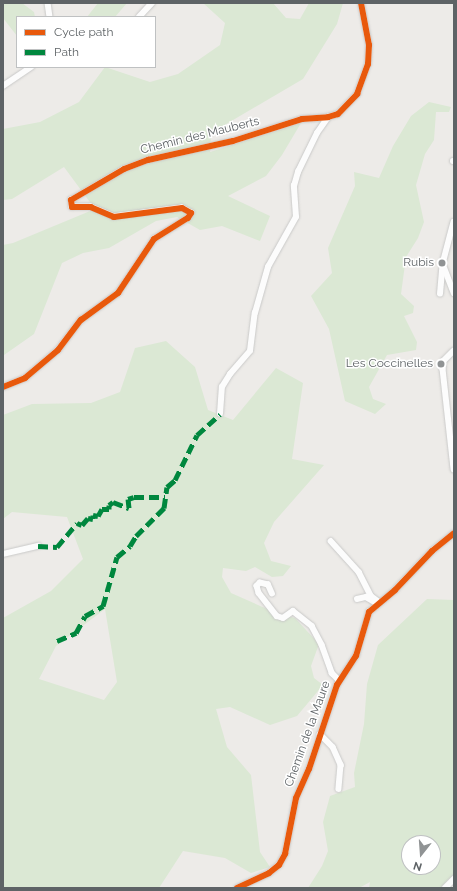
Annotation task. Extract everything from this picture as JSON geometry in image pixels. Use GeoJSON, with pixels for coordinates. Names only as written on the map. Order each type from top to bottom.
{"type":"FeatureCollection","features":[{"type":"Feature","properties":{"kind":"street"},"geometry":{"type":"LineString","coordinates":[[48,3],[50,16]]}},
{"type":"Feature","properties":{"kind":"street"},"geometry":{"type":"LineString","coordinates":[[140,16],[152,3]]}},
{"type":"Feature","properties":{"kind":"street"},"geometry":{"type":"LineString","coordinates":[[220,414],[222,387],[230,374],[250,352],[255,312],[268,267],[296,217],[294,186],[298,172],[317,133],[328,117],[338,114],[353,100],[368,64],[369,45],[361,3]]}},
{"type":"Feature","properties":{"kind":"street"},"geometry":{"type":"LineString","coordinates":[[3,86],[29,68]]}},
{"type":"Feature","properties":{"kind":"street","name":"Chemin des Mauberts"},"geometry":{"type":"LineString","coordinates":[[3,387],[25,378],[54,354],[81,320],[118,293],[154,239],[188,218],[191,213],[182,208],[110,216],[91,206],[72,207],[71,200],[124,169],[148,160],[233,141],[302,119],[328,117]]}},
{"type":"Feature","properties":{"kind":"street"},"geometry":{"type":"LineString","coordinates":[[440,294],[444,266],[454,222]]}},
{"type":"Feature","properties":{"kind":"street"},"geometry":{"type":"LineString","coordinates":[[444,266],[454,294]]}},
{"type":"Feature","properties":{"kind":"street"},"geometry":{"type":"LineString","coordinates":[[454,351],[444,361],[443,369],[454,469]]}},
{"type":"Feature","properties":{"kind":"street","name":"Chemin de la Maure"},"geometry":{"type":"LineString","coordinates":[[237,888],[269,873],[283,859],[296,798],[309,769],[339,680],[356,656],[366,618],[377,603],[454,533]]}},
{"type":"Feature","properties":{"kind":"street"},"geometry":{"type":"LineString","coordinates":[[331,541],[356,567],[371,596],[377,603]]}},
{"type":"Feature","properties":{"kind":"street"},"geometry":{"type":"LineString","coordinates":[[3,554],[38,546]]}},
{"type":"Feature","properties":{"kind":"street"},"geometry":{"type":"LineString","coordinates":[[272,594],[268,585],[260,583],[258,586],[259,593],[277,616],[283,618],[293,611],[312,626],[322,645],[332,673],[339,680]]}},
{"type":"Feature","properties":{"kind":"street"},"geometry":{"type":"LineString","coordinates":[[357,599],[366,597],[377,603]]}},
{"type":"Feature","properties":{"kind":"street"},"geometry":{"type":"LineString","coordinates":[[320,734],[333,747],[341,765],[339,789]]}},
{"type":"Feature","properties":{"kind":"street"},"geometry":{"type":"LineString","coordinates":[[445,888],[454,879]]}},
{"type":"Feature","properties":{"kind":"green space"},"geometry":{"type":"Polygon","coordinates":[[[3,3],[22,3],[34,12],[35,16],[16,16],[16,35],[3,18],[3,3]]]}},
{"type":"Feature","properties":{"kind":"green space"},"geometry":{"type":"Polygon","coordinates":[[[98,3],[127,3],[116,16],[88,16],[98,3]]]}},
{"type":"Feature","properties":{"kind":"green space"},"geometry":{"type":"Polygon","coordinates":[[[203,3],[273,3],[286,18],[300,19],[309,3],[343,3],[337,24],[303,79],[211,133],[210,152],[301,123],[282,155],[266,176],[228,196],[270,216],[260,241],[222,226],[200,230],[177,217],[156,221],[109,248],[83,253],[62,263],[34,334],[4,355],[3,245],[13,243],[95,209],[64,167],[12,199],[3,200],[3,129],[40,122],[79,102],[104,68],[150,82],[178,74],[220,45],[225,23],[203,3]]]}},
{"type":"Feature","properties":{"kind":"green space"},"geometry":{"type":"Polygon","coordinates":[[[429,102],[451,107],[449,112],[436,112],[434,140],[425,154],[416,185],[424,222],[418,238],[406,257],[401,294],[414,306],[413,313],[404,316],[417,342],[416,350],[387,355],[369,387],[373,399],[386,404],[375,414],[345,401],[329,329],[311,296],[332,273],[328,248],[355,186],[354,172],[379,178],[393,146],[411,116],[429,102]]]}},
{"type":"Feature","properties":{"kind":"green space"},"geometry":{"type":"Polygon","coordinates":[[[166,341],[195,367],[208,410],[233,420],[276,368],[303,383],[292,459],[324,465],[274,522],[264,543],[271,561],[291,566],[283,576],[272,577],[255,567],[246,571],[223,568],[222,577],[231,593],[276,613],[295,618],[319,644],[311,666],[314,678],[323,685],[297,716],[270,725],[230,707],[216,709],[227,747],[251,775],[260,852],[270,867],[251,873],[225,858],[183,851],[159,888],[3,888],[3,618],[51,591],[83,559],[67,517],[12,512],[3,519],[3,415],[32,404],[91,403],[120,392],[135,348],[166,341]],[[105,609],[56,646],[39,679],[104,700],[117,682],[105,609]]]}},
{"type":"Feature","properties":{"kind":"green space"},"geometry":{"type":"Polygon","coordinates":[[[427,599],[454,600],[454,874],[440,888],[369,888],[370,882],[359,888],[308,888],[322,866],[328,851],[323,822],[330,796],[355,787],[354,773],[364,724],[367,684],[378,645],[427,599]]]}},
{"type":"Feature","properties":{"kind":"marked path"},"geometry":{"type":"LineString","coordinates":[[57,641],[76,633],[85,616],[103,606],[117,557],[130,546],[136,536],[164,508],[167,487],[175,480],[197,435],[220,414]]}},
{"type":"Feature","properties":{"kind":"marked path"},"geometry":{"type":"LineString","coordinates":[[38,546],[57,547],[77,523],[82,525],[88,518],[93,519],[93,515],[98,516],[102,509],[109,509],[109,505],[113,502],[129,508],[128,499],[134,497],[165,497]]}},
{"type":"Feature","properties":{"kind":"cycle path"},"geometry":{"type":"LineString","coordinates":[[3,387],[25,378],[58,350],[81,320],[118,293],[154,239],[188,218],[191,213],[182,208],[114,217],[91,207],[72,207],[71,200],[124,169],[148,160],[233,141],[302,119],[328,117],[338,114],[357,94],[368,64],[369,45],[361,3]]}},
{"type":"Feature","properties":{"kind":"cycle path"},"geometry":{"type":"LineString","coordinates":[[237,888],[269,873],[279,865],[285,854],[296,798],[309,769],[337,685],[356,656],[369,612],[395,590],[432,551],[454,533]]}},
{"type":"Feature","properties":{"kind":"place","name":"Rubis"},"geometry":{"type":"Point","coordinates":[442,263]}},
{"type":"Feature","properties":{"kind":"place","name":"Les Coccinelles"},"geometry":{"type":"Point","coordinates":[441,364]}}]}
